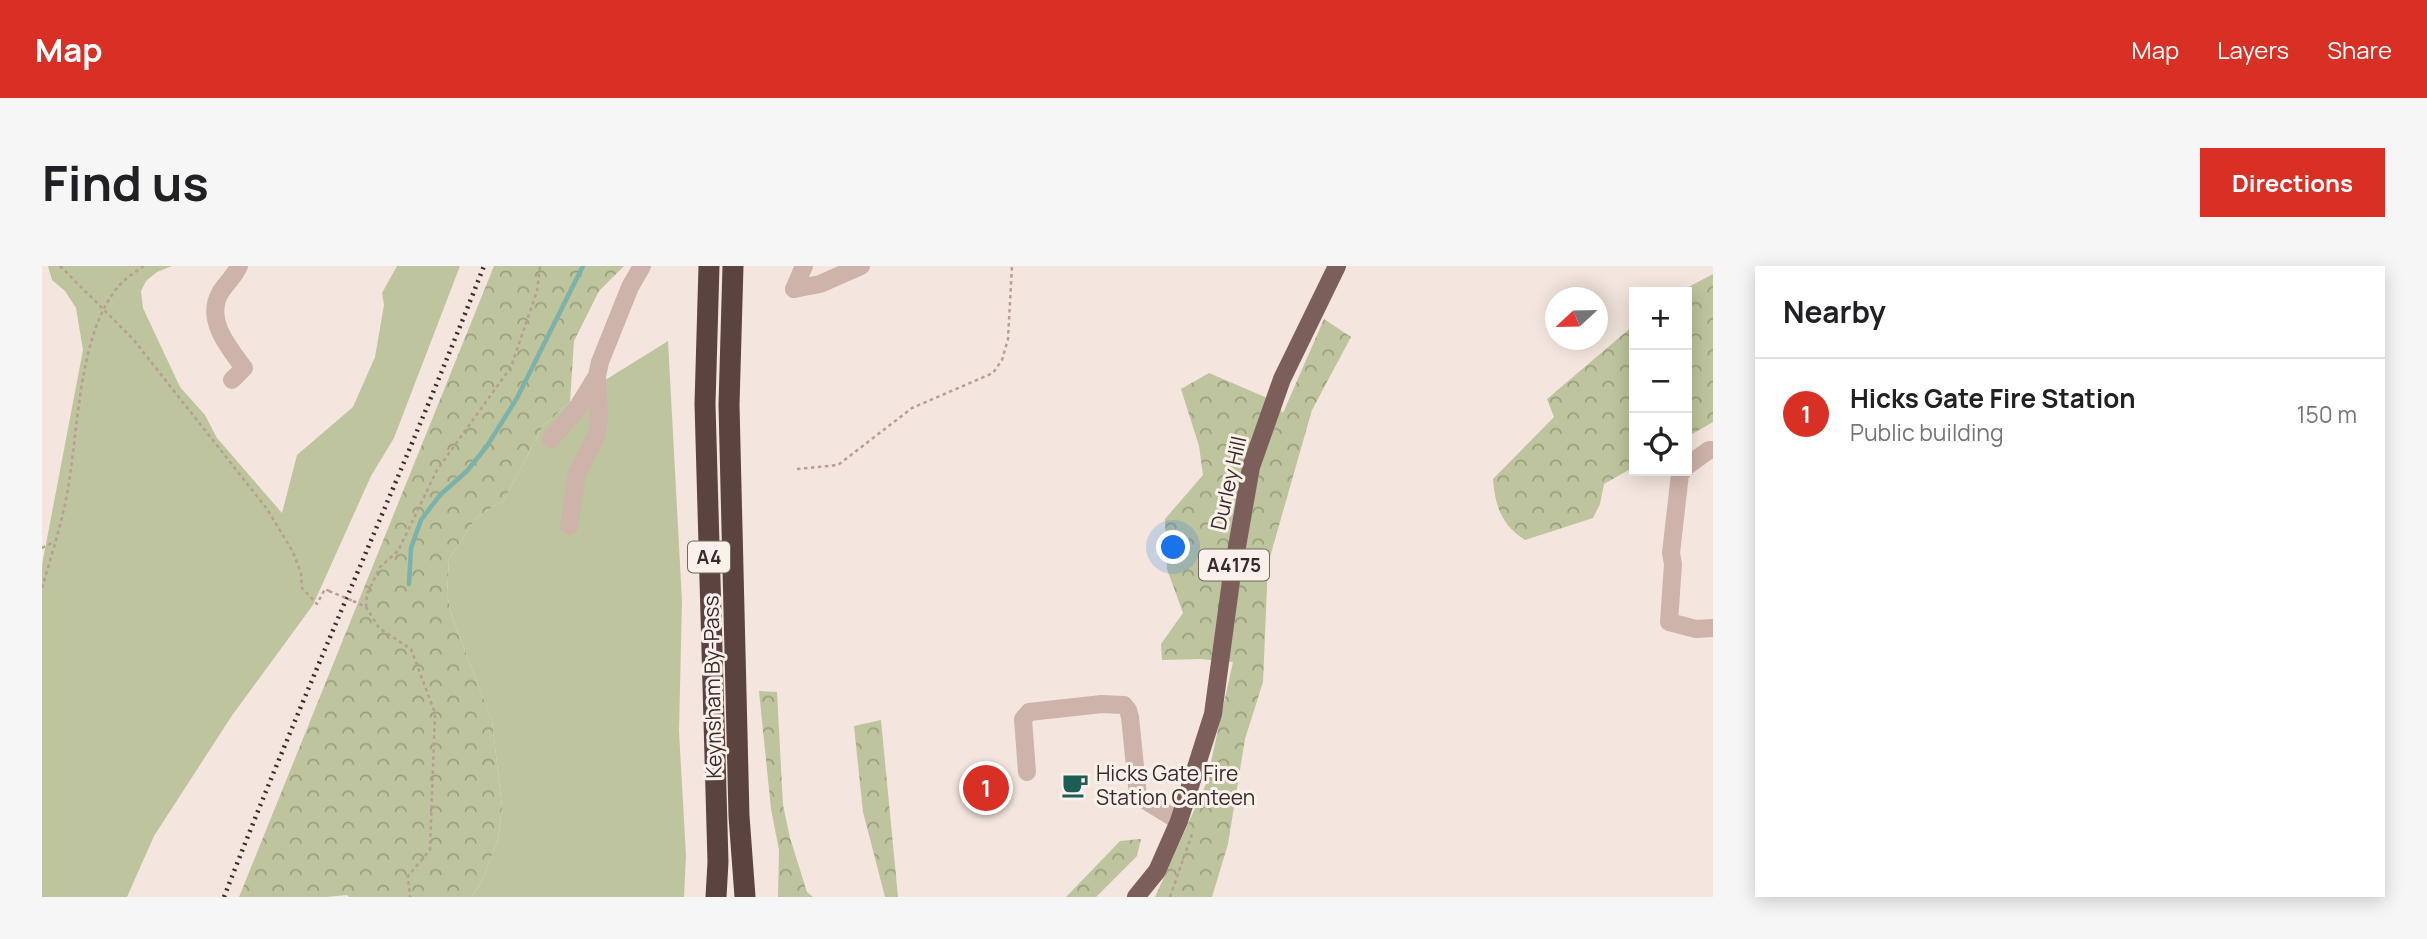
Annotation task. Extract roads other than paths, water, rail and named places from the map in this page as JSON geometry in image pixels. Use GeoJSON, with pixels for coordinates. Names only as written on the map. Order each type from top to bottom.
{"type":"FeatureCollection","features":[{"type":"Feature","properties":{"kind":"highway","name":"Keynsham By-Pass"},"geometry":{"type":"LineString","coordinates":[[709,266],[705,404],[718,862],[716,897]]}},
{"type":"Feature","properties":{"kind":"highway","name":"Keynsham By-Pass"},"geometry":{"type":"LineString","coordinates":[[733,266],[729,405],[739,816],[746,897]]}},
{"type":"Feature","properties":{"kind":"main road","name":"Durley Hill"},"geometry":{"type":"LineString","coordinates":[[1183,813],[1213,714],[1231,581],[1251,467],[1282,379],[1337,266]]}},
{"type":"Feature","properties":{"kind":"main road","name":"A4175"},"geometry":{"type":"LineString","coordinates":[[1136,897],[1157,871],[1183,813]]}},
{"type":"Feature","properties":{"kind":"lane"},"geometry":{"type":"LineString","coordinates":[[232,380],[244,368],[221,337],[216,310],[218,296],[239,266]]}},
{"type":"Feature","properties":{"kind":"lane"},"geometry":{"type":"LineString","coordinates":[[551,439],[576,410],[597,376],[618,314],[642,266]]}},
{"type":"Feature","properties":{"kind":"lane"},"geometry":{"type":"LineString","coordinates":[[804,266],[794,289],[821,284],[861,266]]}},
{"type":"Feature","properties":{"kind":"lane"},"geometry":{"type":"LineString","coordinates":[[569,526],[577,474],[597,434],[597,376]]}},
{"type":"Feature","properties":{"kind":"lane"},"geometry":{"type":"LineString","coordinates":[[1692,462],[1713,450]]}},
{"type":"Feature","properties":{"kind":"lane"},"geometry":{"type":"LineString","coordinates":[[1680,476],[1671,553],[1673,564],[1670,622],[1696,629],[1713,628]]}},
{"type":"Feature","properties":{"kind":"lane"},"geometry":{"type":"LineString","coordinates":[[1027,772],[1023,719],[1029,712],[1102,704],[1124,705],[1130,717],[1138,796],[1183,813]]}},
{"type":"Feature","properties":{"kind":"waterway"},"geometry":{"type":"LineString","coordinates":[[409,584],[411,548],[421,520],[440,495],[467,471],[487,446],[517,398],[583,266]]}},
{"type":"Feature","properties":{"kind":"railway"},"geometry":{"type":"LineString","coordinates":[[224,897],[484,266]]}},
{"type":"Feature","properties":{"kind":"place","name":"Hicks Gate Fire Station Canteen"},"geometry":{"type":"Point","coordinates":[1075,785]}},
{"type":"Feature","properties":{"kind":"place","name":"Hicks Gate Fire Station"},"geometry":{"type":"Point","coordinates":[986,788]}}]}
